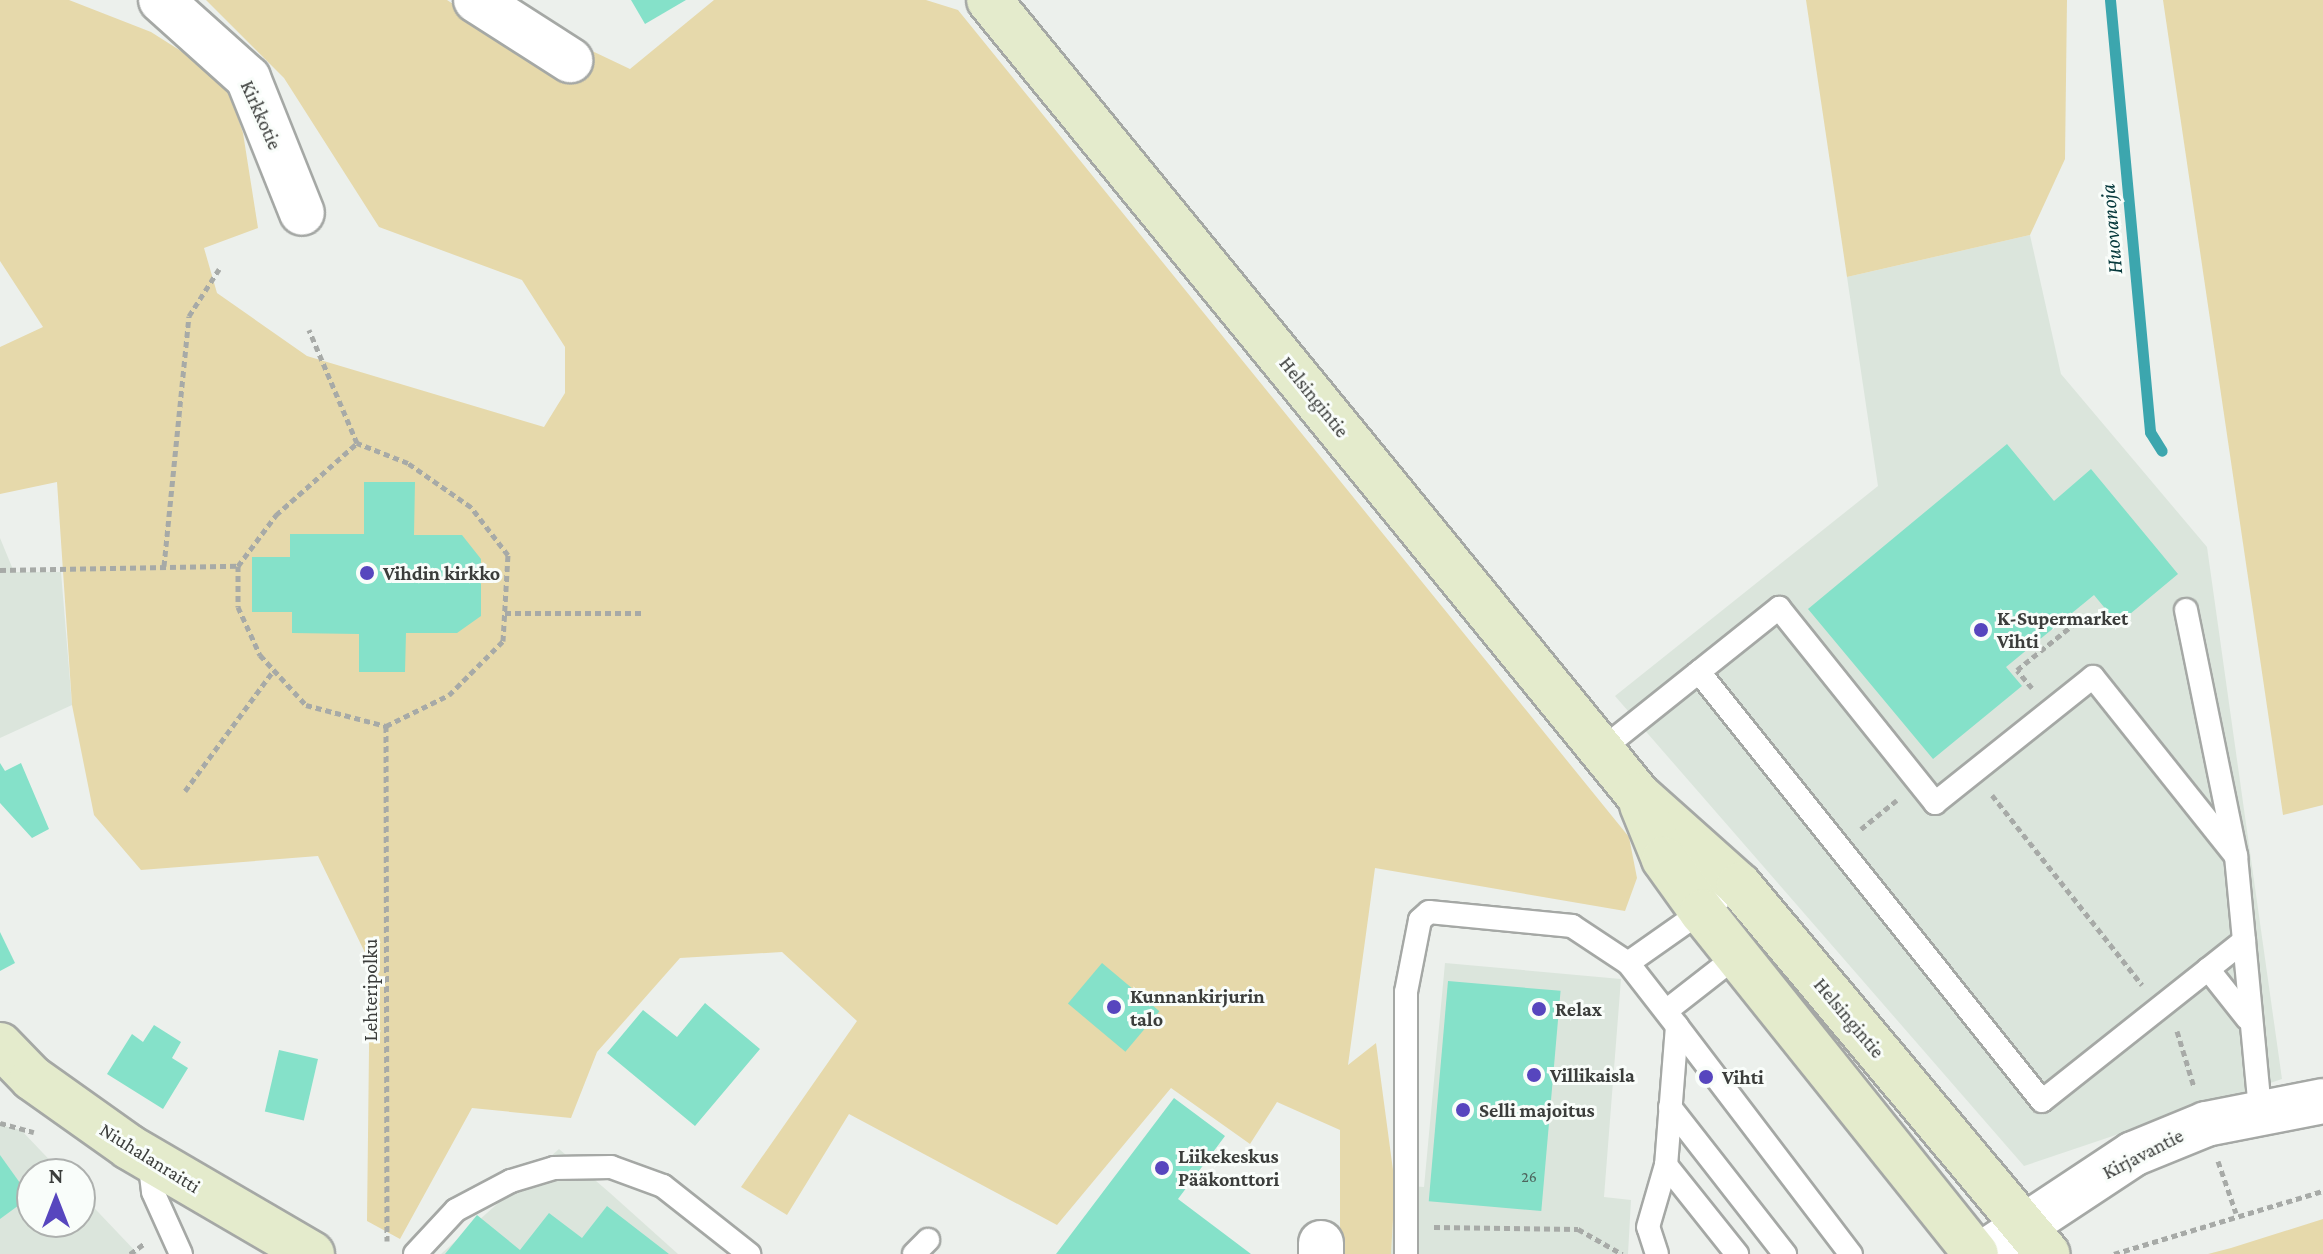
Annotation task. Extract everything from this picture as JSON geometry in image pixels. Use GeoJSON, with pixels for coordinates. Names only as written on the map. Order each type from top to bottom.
{"type":"FeatureCollection","features":[{"type":"Feature","properties":{"kind":"street","name":"Kirkkotie"},"geometry":{"type":"LineString","coordinates":[[161,0],[248,78],[302,213]]}},
{"type":"Feature","properties":{"kind":"street"},"geometry":{"type":"LineString","coordinates":[[476,0],[570,60]]}},
{"type":"Feature","properties":{"kind":"street","name":"Helsingintie"},"geometry":{"type":"LineString","coordinates":[[989,0],[1638,795],[1739,885],[2035,1239]]}},
{"type":"Feature","properties":{"kind":"street","name":"Helsingintie"},"geometry":{"type":"LineString","coordinates":[[1638,795],[1664,859],[1702,912],[1976,1254]]}},
{"type":"Feature","properties":{"kind":"street","name":"Niuhalanraitti"},"geometry":{"type":"LineString","coordinates":[[0,1045],[32,1078],[149,1159],[312,1254]]}},
{"type":"Feature","properties":{"kind":"street","name":"Kirjavantie"},"geometry":{"type":"LineString","coordinates":[[1982,1254],[2035,1239],[2133,1154],[2260,1110],[2323,1101]]}},
{"type":"Feature","properties":{"kind":"lane"},"geometry":{"type":"LineString","coordinates":[[1601,750],[1779,608],[1935,803],[2093,677],[2236,856]]}},
{"type":"Feature","properties":{"kind":"lane"},"geometry":{"type":"LineString","coordinates":[[2186,610],[2236,856],[2247,1018],[2260,1110]]}},
{"type":"Feature","properties":{"kind":"lane"},"geometry":{"type":"LineString","coordinates":[[1699,672],[2042,1101],[2244,941]]}},
{"type":"Feature","properties":{"kind":"lane"},"geometry":{"type":"LineString","coordinates":[[1628,963],[1739,885]]}},
{"type":"Feature","properties":{"kind":"lane"},"geometry":{"type":"LineString","coordinates":[[1406,1254],[1406,992],[1420,920],[1429,912],[1572,926],[1628,963],[1851,1254]]}},
{"type":"Feature","properties":{"kind":"lane"},"geometry":{"type":"LineString","coordinates":[[1657,1254],[1648,1227],[1666,1165],[1671,1018],[1738,955],[1774,928]]}},
{"type":"Feature","properties":{"kind":"lane"},"geometry":{"type":"LineString","coordinates":[[2208,969],[2247,1018]]}},
{"type":"Feature","properties":{"kind":"lane"},"geometry":{"type":"LineString","coordinates":[[1670,1107],[1785,1254]]}},
{"type":"Feature","properties":{"kind":"lane"},"geometry":{"type":"LineString","coordinates":[[149,1159],[153,1192],[181,1254]]}},
{"type":"Feature","properties":{"kind":"lane"},"geometry":{"type":"LineString","coordinates":[[1666,1165],[1737,1254]]}},
{"type":"Feature","properties":{"kind":"lane"},"geometry":{"type":"LineString","coordinates":[[415,1254],[456,1210],[511,1181],[554,1168],[611,1167],[663,1186],[749,1254]]}},
{"type":"Feature","properties":{"kind":"path"},"geometry":{"type":"LineString","coordinates":[[164,566],[189,316],[219,269]]}},
{"type":"Feature","properties":{"kind":"path"},"geometry":{"type":"LineString","coordinates":[[309,330],[357,443],[408,463],[471,507],[508,555],[503,641],[449,695],[386,726],[306,705],[274,670],[238,607],[238,566],[276,515],[357,443]]}},
{"type":"Feature","properties":{"kind":"path"},"geometry":{"type":"LineString","coordinates":[[0,570],[238,566]]}},
{"type":"Feature","properties":{"kind":"path"},"geometry":{"type":"LineString","coordinates":[[505,613],[643,613]]}},
{"type":"Feature","properties":{"kind":"path"},"geometry":{"type":"LineString","coordinates":[[185,791],[274,670]]}},
{"type":"Feature","properties":{"kind":"path","name":"Lehteripolku"},"geometry":{"type":"LineString","coordinates":[[386,726],[390,1254]]}},
{"type":"Feature","properties":{"kind":"path"},"geometry":{"type":"LineString","coordinates":[[1974,772],[2144,987]]}},
{"type":"Feature","properties":{"kind":"path"},"geometry":{"type":"LineString","coordinates":[[2114,1254],[2323,1191]]}},
{"type":"Feature","properties":{"kind":"path"},"geometry":{"type":"LineString","coordinates":[[1441,1226],[1578,1229],[1622,1254]]}},
{"type":"Feature","properties":{"kind":"shaded area"},"geometry":{"type":"Polygon","coordinates":[[[0,0],[69,0],[151,32],[225,79],[243,133],[258,228],[204,248],[217,293],[307,356],[544,427],[565,393],[565,347],[522,280],[379,227],[284,78],[206,0],[447,0],[567,79],[590,50],[630,69],[714,0],[926,0],[958,10],[1629,837],[1637,878],[1625,911],[1375,868],[1348,1065],[1376,1043],[1395,1185],[1391,1254],[1340,1254],[1340,1130],[1277,1102],[1250,1144],[1171,1088],[1057,1225],[849,1114],[787,1215],[741,1187],[857,1021],[782,952],[680,958],[597,1052],[571,1118],[472,1108],[400,1239],[367,1221],[370,963],[318,856],[141,870],[94,815],[72,705],[57,482],[0,494],[0,347],[43,327],[0,261],[0,0]]]}},
{"type":"Feature","properties":{"kind":"shaded area"},"geometry":{"type":"Polygon","coordinates":[[[1806,0],[2067,0],[2065,159],[2030,235],[1847,277],[1806,0]]]}},
{"type":"Feature","properties":{"kind":"shaded area"},"geometry":{"type":"Polygon","coordinates":[[[2163,0],[2323,0],[2323,805],[2283,815],[2163,0]]]}},
{"type":"Feature","properties":{"kind":"shaded area"},"geometry":{"type":"Polygon","coordinates":[[[2030,235],[2061,374],[2207,547],[2282,1079],[2024,1166],[1615,696],[1878,486],[1847,277],[2030,235]]]}},
{"type":"Feature","properties":{"kind":"shaded area"},"geometry":{"type":"Polygon","coordinates":[[[0,538],[14,572],[61,572],[72,705],[0,738],[0,538]]]}},
{"type":"Feature","properties":{"kind":"shaded area"},"geometry":{"type":"Polygon","coordinates":[[[1445,963],[1621,979],[1604,1197],[1631,1200],[1628,1254],[1391,1254],[1395,1185],[1424,1187],[1445,963]]]}},
{"type":"Feature","properties":{"kind":"shaded area"},"geometry":{"type":"Polygon","coordinates":[[[0,1125],[21,1130],[48,1158],[16,1158],[16,1238],[96,1238],[96,1210],[138,1254],[0,1254],[0,1125]]]}},
{"type":"Feature","properties":{"kind":"shaded area"},"geometry":{"type":"Polygon","coordinates":[[[559,1149],[610,1193],[678,1254],[441,1254],[559,1149]]]}},
{"type":"Feature","properties":{"kind":"shaded area"},"geometry":{"type":"Polygon","coordinates":[[[2323,1219],[2323,1254],[2208,1254],[2231,1248],[2323,1219]]]}},
{"type":"Feature","properties":{"kind":"building"},"geometry":{"type":"Polygon","coordinates":[[[631,0],[686,0],[645,24],[631,0]]]}},
{"type":"Feature","properties":{"kind":"building"},"geometry":{"type":"Polygon","coordinates":[[[2007,444],[2054,501],[2091,469],[2178,574],[2118,624],[2094,595],[2006,667],[2022,686],[1933,759],[1808,609],[2007,444]]]}},
{"type":"Feature","properties":{"kind":"building","name":"Vihdin kirkko"},"geometry":{"type":"Polygon","coordinates":[[[364,482],[415,482],[414,535],[462,535],[481,559],[481,616],[457,633],[406,633],[405,672],[359,672],[359,634],[292,633],[292,612],[252,612],[252,557],[290,557],[290,534],[364,534],[364,482]]]}},
{"type":"Feature","properties":{"kind":"building"},"geometry":{"type":"Polygon","coordinates":[[[0,763],[5,771],[21,763],[49,829],[32,838],[0,803],[0,763]]]}},
{"type":"Feature","properties":{"kind":"building"},"geometry":{"type":"Polygon","coordinates":[[[0,932],[15,963],[0,971],[0,932]]]}},
{"type":"Feature","properties":{"kind":"building","name":"Kunnankirjurin talo"},"geometry":{"type":"Polygon","coordinates":[[[1102,963],[1159,1011],[1125,1052],[1068,1004],[1102,963]]]}},
{"type":"Feature","properties":{"kind":"building"},"geometry":{"type":"Polygon","coordinates":[[[1448,981],[1561,991],[1541,1211],[1429,1201],[1448,981]]]}},
{"type":"Feature","properties":{"kind":"building"},"geometry":{"type":"Polygon","coordinates":[[[705,1003],[760,1049],[695,1126],[607,1053],[643,1010],[677,1037],[705,1003]]]}},
{"type":"Feature","properties":{"kind":"building"},"geometry":{"type":"Polygon","coordinates":[[[154,1025],[181,1042],[172,1058],[188,1068],[163,1109],[107,1074],[132,1034],[143,1042],[154,1025]]]}},
{"type":"Feature","properties":{"kind":"building"},"geometry":{"type":"Polygon","coordinates":[[[279,1050],[318,1059],[304,1120],[265,1111],[279,1050]]]}},
{"type":"Feature","properties":{"kind":"building","name":"Liikekeskus Pääkonttori"},"geometry":{"type":"Polygon","coordinates":[[[1174,1098],[1225,1136],[1178,1199],[1251,1254],[1056,1254],[1174,1098]]]}},
{"type":"Feature","properties":{"kind":"building"},"geometry":{"type":"Polygon","coordinates":[[[0,1155],[16,1177],[16,1207],[0,1219],[0,1155]]]}},
{"type":"Feature","properties":{"kind":"building"},"geometry":{"type":"Polygon","coordinates":[[[607,1206],[669,1254],[445,1254],[477,1215],[520,1250],[549,1213],[582,1238],[607,1206]]]}},
{"type":"Feature","properties":{"kind":"waterway","name":"Huovanoja"},"geometry":{"type":"LineString","coordinates":[[2110,0],[2150,432],[2162,451]]}},
{"type":"Feature","properties":{"kind":"place","name":"Vihdin kirkko"},"geometry":{"type":"Point","coordinates":[367,573]}},
{"type":"Feature","properties":{"kind":"place","name":"K-Supermarket Vihti"},"geometry":{"type":"Point","coordinates":[1981,630]}},
{"type":"Feature","properties":{"kind":"place","name":"Kunnankirjurin talo"},"geometry":{"type":"Point","coordinates":[1114,1007]}},
{"type":"Feature","properties":{"kind":"place","name":"Relax"},"geometry":{"type":"Point","coordinates":[1539,1009]}},
{"type":"Feature","properties":{"kind":"place","name":"Villikaisla"},"geometry":{"type":"Point","coordinates":[1534,1075]}},
{"type":"Feature","properties":{"kind":"place","name":"Vihti"},"geometry":{"type":"Point","coordinates":[1706,1077]}},
{"type":"Feature","properties":{"kind":"place","name":"Selli majoitus"},"geometry":{"type":"Point","coordinates":[1463,1110]}},
{"type":"Feature","properties":{"kind":"place","name":"Liikekeskus Pääkonttori"},"geometry":{"type":"Point","coordinates":[1162,1168]}}]}
